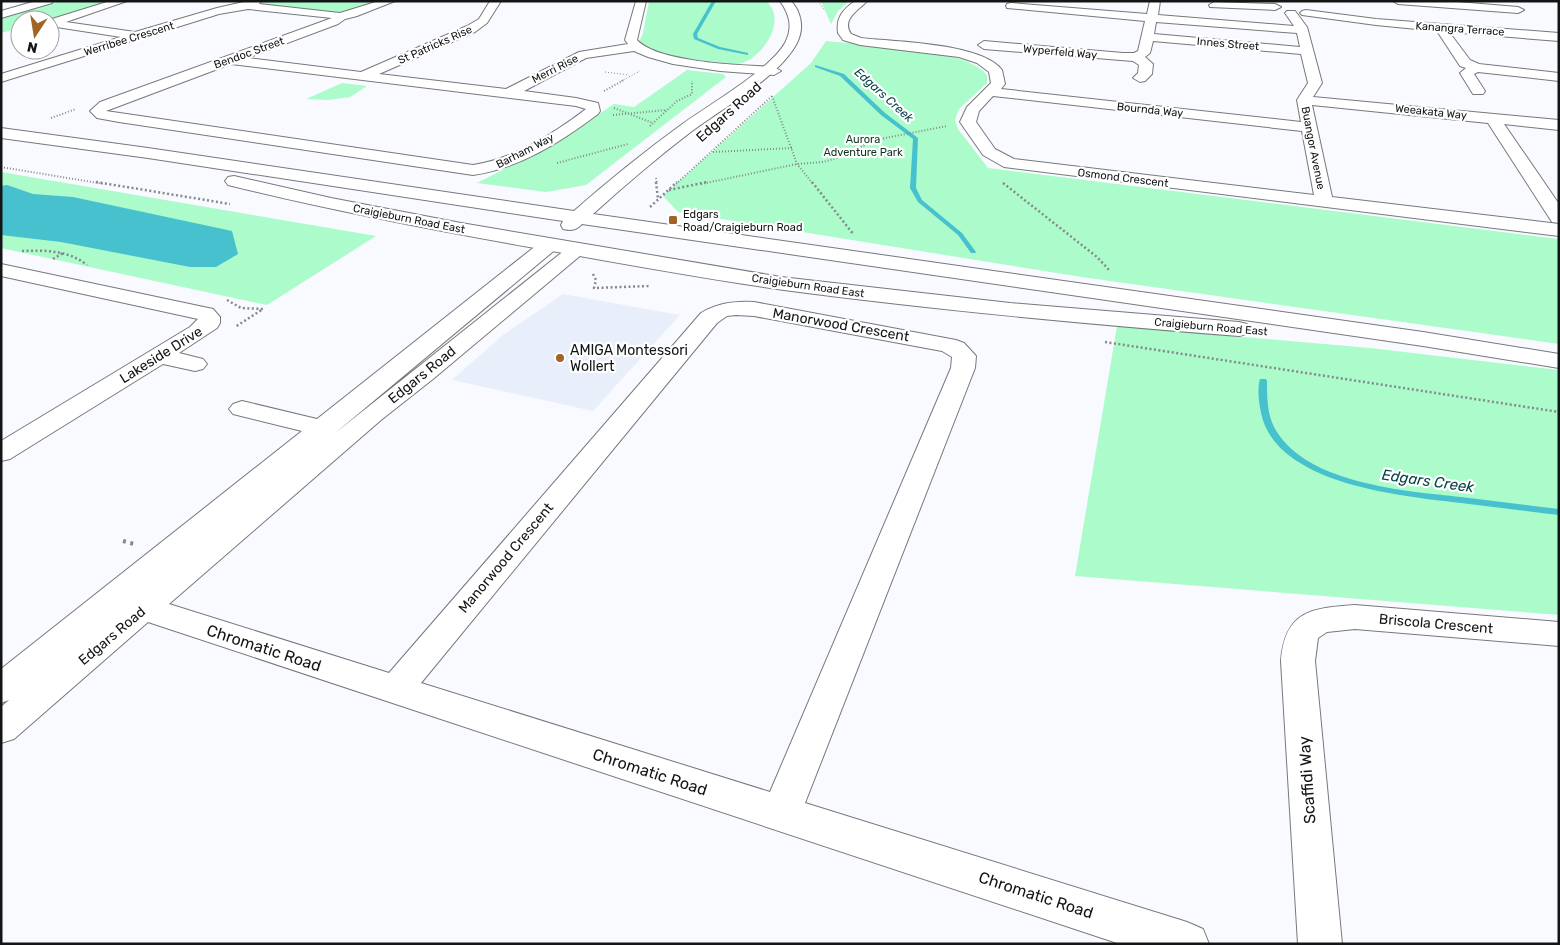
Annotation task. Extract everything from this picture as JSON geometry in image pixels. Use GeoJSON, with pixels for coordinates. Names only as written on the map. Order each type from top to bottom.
{"type":"FeatureCollection","features":[{"type":"Feature","properties":{"kind":"street"},"geometry":{"type":"LineString","coordinates":[[26,1],[45,2]]}},
{"type":"Feature","properties":{"kind":"street"},"geometry":{"type":"LineString","coordinates":[[60,20],[122,1]]}},
{"type":"Feature","properties":{"kind":"street","name":"Bendoc Street"},"geometry":{"type":"LineString","coordinates":[[105,105],[334,22],[340,16],[353,14],[390,1]]}},
{"type":"Feature","properties":{"kind":"street","name":"St Patricks Rise"},"geometry":{"type":"LineString","coordinates":[[363,76],[471,30],[483,21],[496,1]]}},
{"type":"Feature","properties":{"kind":"street"},"geometry":{"type":"LineString","coordinates":[[641,1],[631,40],[634,47],[654,56],[700,64],[769,71]]}},
{"type":"Feature","properties":{"kind":"street","name":"Edgars Road"},"geometry":{"type":"LineString","coordinates":[[712,128],[769,71],[787,49],[796,31],[796,19],[794,11],[786,1]]}},
{"type":"Feature","properties":{"kind":"street"},"geometry":{"type":"LineString","coordinates":[[862,1],[848,11],[843,19],[843,33],[847,37],[861,41],[961,54],[980,61],[994,69],[999,80],[991,92]]}},
{"type":"Feature","properties":{"kind":"street"},"geometry":{"type":"LineString","coordinates":[[1140,78],[1145,74],[1146,64],[1136,57],[1144,53],[1155,1]]}},
{"type":"Feature","properties":{"kind":"street"},"geometry":{"type":"LineString","coordinates":[[1398,1],[1521,13],[1542,35]]}},
{"type":"Feature","properties":{"kind":"street"},"geometry":{"type":"LineString","coordinates":[[1,15],[45,2]]}},
{"type":"Feature","properties":{"kind":"street","name":"Werribee Crescent"},"geometry":{"type":"LineString","coordinates":[[1,78],[223,10],[252,3],[340,16]]}},
{"type":"Feature","properties":{"kind":"street"},"geometry":{"type":"LineString","coordinates":[[1009,5],[1302,30]]}},
{"type":"Feature","properties":{"kind":"street","name":"Kanangra Terrace"},"geometry":{"type":"LineString","coordinates":[[1210,5],[1304,9],[1361,21],[1559,37]]}},
{"type":"Feature","properties":{"kind":"street","name":"Buangor Avenue"},"geometry":{"type":"LineString","coordinates":[[1304,9],[1302,30],[1315,83],[1304,100],[1324,202]]}},
{"type":"Feature","properties":{"kind":"street"},"geometry":{"type":"LineString","coordinates":[[60,24],[138,36]]}},
{"type":"Feature","properties":{"kind":"street","name":"Edgars Road"},"geometry":{"type":"LineString","coordinates":[[1,728],[129,604],[324,429],[549,245],[701,117],[794,52],[801,42],[807,25]]}},
{"type":"Feature","properties":{"kind":"street"},"geometry":{"type":"LineString","coordinates":[[1442,28],[1465,63],[1476,68],[1559,77]]}},
{"type":"Feature","properties":{"kind":"street"},"geometry":{"type":"LineString","coordinates":[[961,54],[984,45],[992,34]]}},
{"type":"Feature","properties":{"kind":"street","name":"Innes Street"},"geometry":{"type":"LineString","coordinates":[[1148,37],[1308,51]]}},
{"type":"Feature","properties":{"kind":"street","name":"Wyperfeld Way"},"geometry":{"type":"LineString","coordinates":[[984,45],[1136,57]]}},
{"type":"Feature","properties":{"kind":"street","name":"Merri Rise"},"geometry":{"type":"LineString","coordinates":[[508,94],[557,67],[583,56],[634,47]]}},
{"type":"Feature","properties":{"kind":"street"},"geometry":{"type":"LineString","coordinates":[[231,60],[508,94],[589,101]]}},
{"type":"Feature","properties":{"kind":"street"},"geometry":{"type":"LineString","coordinates":[[1476,68],[1467,73],[1478,91]]}},
{"type":"Feature","properties":{"kind":"street","name":"Bournda Way"},"geometry":{"type":"LineString","coordinates":[[991,92],[1308,127]]}},
{"type":"Feature","properties":{"kind":"street","name":"Osmond Crescent"},"geometry":{"type":"LineString","coordinates":[[991,92],[972,110],[968,122],[990,152],[1010,163],[1559,230]]}},
{"type":"Feature","properties":{"kind":"street","name":"Weeakata Way"},"geometry":{"type":"LineString","coordinates":[[1304,100],[1559,125]]}},
{"type":"Feature","properties":{"kind":"street","name":"Barham Way"},"geometry":{"type":"LineString","coordinates":[[105,105],[99,108],[98,113],[473,170],[495,166],[548,140],[593,111],[593,106],[589,101]]}},
{"type":"Feature","properties":{"kind":"street"},"geometry":{"type":"LineString","coordinates":[[1494,119],[1559,218]]}},
{"type":"Feature","properties":{"kind":"street","name":"Craigieburn Road East"},"geometry":{"type":"LineString","coordinates":[[1,133],[158,154],[605,221],[1423,339],[1559,361]]}},
{"type":"Feature","properties":{"kind":"street","name":"Craigieburn Road East"},"geometry":{"type":"LineString","coordinates":[[68,143],[164,163],[329,204],[577,250],[771,281],[876,295],[1068,316],[1285,333],[1559,361]]}},
{"type":"Feature","properties":{"kind":"street","name":"Edgars Road"},"geometry":{"type":"LineString","coordinates":[[1,689],[129,604],[425,374],[577,250],[605,221],[656,175]]}},
{"type":"Feature","properties":{"kind":"street","name":"Lakeside Drive"},"geometry":{"type":"LineString","coordinates":[[1,270],[195,311],[209,317],[210,323],[160,356],[1,453]]}},
{"type":"Feature","properties":{"kind":"street"},"geometry":{"type":"LineString","coordinates":[[1,285],[24,274]]}},
{"type":"Feature","properties":{"kind":"street","name":"Manorwood Crescent"},"geometry":{"type":"LineString","coordinates":[[395,690],[703,325],[716,313],[730,309],[754,309],[948,345],[956,348],[964,356],[963,368],[781,814]]}},
{"type":"Feature","properties":{"kind":"street"},"geometry":{"type":"LineString","coordinates":[[160,356],[195,364]]}},
{"type":"Feature","properties":{"kind":"street"},"geometry":{"type":"LineString","coordinates":[[242,409],[324,429]]}},
{"type":"Feature","properties":{"kind":"street","name":"Chromatic Road"},"geometry":{"type":"LineString","coordinates":[[129,604],[1187,944]]}},
{"type":"Feature","properties":{"kind":"street","name":"Briscola Crescent"},"geometry":{"type":"LineString","coordinates":[[1314,623],[1332,618],[1355,617],[1559,634]]}},
{"type":"Feature","properties":{"kind":"street","name":"Scaffidi Way"},"geometry":{"type":"LineString","coordinates":[[1314,623],[1303,632],[1298,643],[1298,661],[1320,944]]}},
{"type":"Feature","properties":{"kind":"path"},"geometry":{"type":"LineString","coordinates":[[818,1],[823,8]]}},
{"type":"Feature","properties":{"kind":"path"},"geometry":{"type":"LineString","coordinates":[[647,130],[677,101],[692,94],[692,70],[700,64]]}},
{"type":"Feature","properties":{"kind":"path"},"geometry":{"type":"LineString","coordinates":[[589,101],[630,75],[647,68]]}},
{"type":"Feature","properties":{"kind":"path"},"geometry":{"type":"LineString","coordinates":[[648,208],[712,152],[772,96],[774,91]]}},
{"type":"Feature","properties":{"kind":"path"},"geometry":{"type":"LineString","coordinates":[[772,96],[798,164],[855,236]]}},
{"type":"Feature","properties":{"kind":"path"},"geometry":{"type":"LineString","coordinates":[[589,101],[606,102],[617,109],[653,123]]}},
{"type":"Feature","properties":{"kind":"path"},"geometry":{"type":"LineString","coordinates":[[549,165],[634,143],[627,149]]}},
{"type":"Feature","properties":{"kind":"path"},"geometry":{"type":"LineString","coordinates":[[712,152],[792,148]]}},
{"type":"Feature","properties":{"kind":"path"},"geometry":{"type":"LineString","coordinates":[[668,190],[798,164]]}},
{"type":"Feature","properties":{"kind":"path"},"geometry":{"type":"LineString","coordinates":[[656,175],[658,200]]}},
{"type":"Feature","properties":{"kind":"path"},"geometry":{"type":"LineString","coordinates":[[1000,180],[1096,257],[1114,276]]}},
{"type":"Feature","properties":{"kind":"path"},"geometry":{"type":"LineString","coordinates":[[17,251],[63,253]]}},
{"type":"Feature","properties":{"kind":"shaded area","name":"AMIGA Montessori Wollert"},"geometry":{"type":"Polygon","coordinates":[[[563,294],[680,315],[593,411],[452,380],[503,335],[563,294]]]}},
{"type":"Feature","properties":{"kind":"green space"},"geometry":{"type":"Polygon","coordinates":[[[61,1],[118,1],[60,17],[60,10],[27,10],[61,1]]]}},
{"type":"Feature","properties":{"kind":"green space"},"geometry":{"type":"Polygon","coordinates":[[[382,1],[354,12],[336,13],[262,6],[261,2],[382,1]]]}},
{"type":"Feature","properties":{"kind":"green space"},"geometry":{"type":"Polygon","coordinates":[[[649,1],[766,1],[772,9],[775,19],[773,29],[763,48],[747,61],[738,64],[700,60],[662,53],[639,42],[643,33],[649,1]]]}},
{"type":"Feature","properties":{"kind":"green space"},"geometry":{"type":"Polygon","coordinates":[[[821,1],[849,1],[838,11],[831,24],[821,1]]]}},
{"type":"Feature","properties":{"kind":"green space"},"geometry":{"type":"Polygon","coordinates":[[[10,15],[10,31],[1,33],[1,17],[10,15]]]}},
{"type":"Feature","properties":{"kind":"green space","name":"Aurora Adventure Park"},"geometry":{"type":"Polygon","coordinates":[[[826,41],[887,46],[936,53],[958,58],[976,66],[987,75],[987,83],[959,109],[955,120],[958,129],[988,168],[1559,239],[1559,344],[1082,277],[678,212],[663,196],[811,63],[826,41]]]}},
{"type":"Feature","properties":{"kind":"green space"},"geometry":{"type":"Polygon","coordinates":[[[687,70],[723,74],[726,77],[586,185],[546,192],[477,183],[557,142],[614,104],[634,107],[687,70]]]}},
{"type":"Feature","properties":{"kind":"green space"},"geometry":{"type":"Polygon","coordinates":[[[342,83],[367,86],[350,97],[328,100],[306,99],[342,83]]]}},
{"type":"Feature","properties":{"kind":"green space"},"geometry":{"type":"Polygon","coordinates":[[[1,172],[376,236],[267,305],[1,248],[1,172]]]}},
{"type":"Feature","properties":{"kind":"green space"},"geometry":{"type":"Polygon","coordinates":[[[1117,326],[1370,348],[1559,370],[1559,615],[1075,576],[1117,326]]]}},
{"type":"Feature","properties":{"kind":"water"},"geometry":{"type":"Polygon","coordinates":[[[7,185],[33,194],[73,197],[232,231],[238,254],[216,267],[190,267],[61,242],[1,235],[1,186],[7,185]]]}},
{"type":"Feature","properties":{"kind":"waterway","name":"Edgars Creek"},"geometry":{"type":"LineString","coordinates":[[714,1],[695,34],[696,39],[719,48],[747,54]]}},
{"type":"Feature","properties":{"kind":"waterway","name":"Edgars Creek"},"geometry":{"type":"LineString","coordinates":[[816,66],[842,75],[883,114],[916,139],[913,188],[920,201],[960,234],[973,252]]}},
{"type":"Feature","properties":{"kind":"waterway","name":"Edgars Creek"},"geometry":{"type":"LineString","coordinates":[[1263,381],[1264,409],[1270,429],[1274,435],[1289,452],[1333,476],[1387,490],[1559,512]]}},
{"type":"Feature","properties":{"kind":"place","name":"Edgars Road/Craigieburn Road"},"geometry":{"type":"Point","coordinates":[673,220]}},
{"type":"Feature","properties":{"kind":"place","name":"AMIGA Montessori Wollert"},"geometry":{"type":"Point","coordinates":[560,358]}}]}
